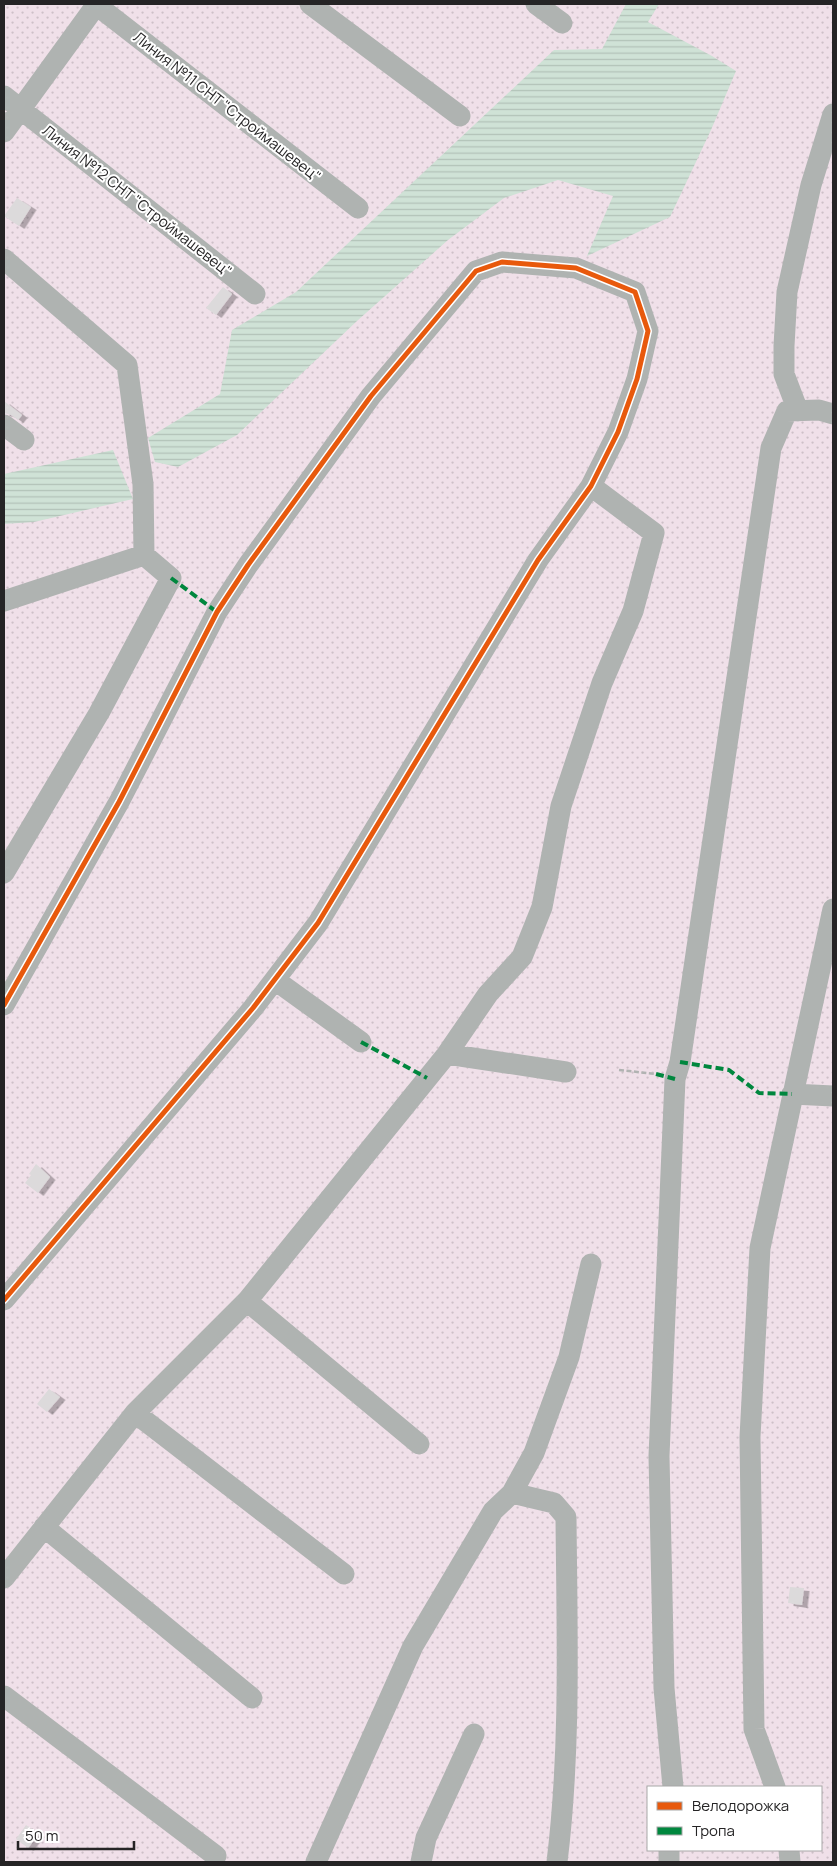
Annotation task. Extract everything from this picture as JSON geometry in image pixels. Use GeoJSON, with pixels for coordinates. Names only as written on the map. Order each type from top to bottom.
{"type":"FeatureCollection","features":[{"type":"Feature","properties":{"kind":"street"},"geometry":{"type":"LineString","coordinates":[[4,132],[12,102],[96,4]]}},
{"type":"Feature","properties":{"kind":"street","name":"Линия №11 СНТ \"Строймашевец\""},"geometry":{"type":"LineString","coordinates":[[96,4],[358,208]]}},
{"type":"Feature","properties":{"kind":"street"},"geometry":{"type":"LineString","coordinates":[[310,4],[460,116]]}},
{"type":"Feature","properties":{"kind":"street"},"geometry":{"type":"LineString","coordinates":[[536,4],[562,23]]}},
{"type":"Feature","properties":{"kind":"street","name":"Линия №12 СНТ \"Строймашевец\""},"geometry":{"type":"LineString","coordinates":[[12,102],[255,294]]}},
{"type":"Feature","properties":{"kind":"street"},"geometry":{"type":"LineString","coordinates":[[798,411],[784,374],[787,292],[811,185],[833,114]]}},
{"type":"Feature","properties":{"kind":"street"},"geometry":{"type":"LineString","coordinates":[[4,259],[127,365],[143,484],[144,555],[171,578],[99,713],[4,873]]}},
{"type":"Feature","properties":{"kind":"street"},"geometry":{"type":"LineString","coordinates":[[4,1005],[119,802],[217,612],[248,565],[371,396],[476,271],[502,262],[576,268],[634,292],[648,331],[637,379],[621,423],[592,486],[528,576],[318,923],[253,1008],[4,1300]]}},
{"type":"Feature","properties":{"kind":"street"},"geometry":{"type":"LineString","coordinates":[[673,1786],[664,1688],[659,1456],[675,1078],[683,1043],[771,448],[787,411],[819,410],[833,414]]}},
{"type":"Feature","properties":{"kind":"street"},"geometry":{"type":"LineString","coordinates":[[4,425],[24,440]]}},
{"type":"Feature","properties":{"kind":"street"},"geometry":{"type":"LineString","coordinates":[[4,1578],[135,1413],[246,1301],[447,1054],[488,994],[522,957],[542,907],[561,806],[602,683],[634,611],[654,533],[592,486]]}},
{"type":"Feature","properties":{"kind":"street"},"geometry":{"type":"LineString","coordinates":[[4,601],[144,555]]}},
{"type":"Feature","properties":{"kind":"street"},"geometry":{"type":"LineString","coordinates":[[775,1786],[754,1729],[750,1436],[760,1248],[833,909]]}},
{"type":"Feature","properties":{"kind":"street"},"geometry":{"type":"LineString","coordinates":[[275,980],[361,1042]]}},
{"type":"Feature","properties":{"kind":"street"},"geometry":{"type":"LineString","coordinates":[[447,1054],[566,1072]]}},
{"type":"Feature","properties":{"kind":"street"},"geometry":{"type":"LineString","coordinates":[[792,1094],[833,1096]]}},
{"type":"Feature","properties":{"kind":"street"},"geometry":{"type":"LineString","coordinates":[[316,1862],[413,1646],[493,1511],[512,1493],[534,1453],[569,1356],[591,1264]]}},
{"type":"Feature","properties":{"kind":"street"},"geometry":{"type":"LineString","coordinates":[[246,1301],[419,1444]]}},
{"type":"Feature","properties":{"kind":"street"},"geometry":{"type":"LineString","coordinates":[[135,1413],[344,1574]]}},
{"type":"Feature","properties":{"kind":"street"},"geometry":{"type":"LineString","coordinates":[[512,1493],[554,1503],[566,1517],[568,1695],[562,1818],[557,1862]]}},
{"type":"Feature","properties":{"kind":"street"},"geometry":{"type":"LineString","coordinates":[[44,1527],[252,1698]]}},
{"type":"Feature","properties":{"kind":"street"},"geometry":{"type":"LineString","coordinates":[[4,1696],[216,1856]]}},
{"type":"Feature","properties":{"kind":"street"},"geometry":{"type":"LineString","coordinates":[[421,1862],[426,1838],[474,1734]]}},
{"type":"Feature","properties":{"kind":"path"},"geometry":{"type":"LineString","coordinates":[[619,1070],[656,1074]]}},
{"type":"Feature","properties":{"kind":"shaded area"},"geometry":{"type":"Polygon","coordinates":[[[4,4],[833,4],[833,1862],[4,1862],[4,4]]]}},
{"type":"Feature","properties":{"kind":"shaded area"},"geometry":{"type":"Polygon","coordinates":[[[626,4],[659,4],[648,22],[736,71],[711,130],[670,217],[587,256],[613,196],[558,180],[504,198],[448,240],[357,321],[237,435],[178,467],[155,462],[148,438],[220,394],[232,330],[296,292],[554,50],[602,49],[626,4]]]}},
{"type":"Feature","properties":{"kind":"shaded area"},"geometry":{"type":"Polygon","coordinates":[[[113,450],[133,499],[34,522],[4,524],[4,474],[113,450]]]}},
{"type":"Feature","properties":{"kind":"building"},"geometry":{"type":"Polygon","coordinates":[[[17,198],[31,207],[19,226],[4,216],[17,198]]]}},
{"type":"Feature","properties":{"kind":"building"},"geometry":{"type":"Polygon","coordinates":[[[223,287],[232,294],[216,315],[206,308],[223,287]]]}},
{"type":"Feature","properties":{"kind":"building"},"geometry":{"type":"Polygon","coordinates":[[[4,401],[22,415],[18,420],[4,413],[4,401]]]}},
{"type":"Feature","properties":{"kind":"building"},"geometry":{"type":"Polygon","coordinates":[[[36,1164],[50,1177],[38,1193],[25,1183],[36,1164]]]}},
{"type":"Feature","properties":{"kind":"building"},"geometry":{"type":"Polygon","coordinates":[[[49,1389],[60,1397],[47,1412],[37,1404],[49,1389]]]}},
{"type":"Feature","properties":{"kind":"building"},"geometry":{"type":"Polygon","coordinates":[[[790,1587],[804,1588],[802,1605],[788,1603],[790,1587]]]}},
{"type":"Feature","properties":{"kind":"building"},"geometry":{"type":"Polygon","coordinates":[[[26,1825],[39,1834],[28,1848],[16,1839],[26,1825]]]}},
{"type":"Feature","properties":{"kind":"marked path"},"geometry":{"type":"LineString","coordinates":[[171,578],[217,612]]}},
{"type":"Feature","properties":{"kind":"marked path"},"geometry":{"type":"LineString","coordinates":[[361,1042],[427,1078]]}},
{"type":"Feature","properties":{"kind":"marked path"},"geometry":{"type":"LineString","coordinates":[[680,1062],[729,1070],[759,1093],[792,1094]]}},
{"type":"Feature","properties":{"kind":"marked path"},"geometry":{"type":"LineString","coordinates":[[656,1074],[675,1079]]}},
{"type":"Feature","properties":{"kind":"cycle path"},"geometry":{"type":"LineString","coordinates":[[4,1005],[119,802],[217,612],[248,565],[371,396],[476,271],[502,262],[576,268],[635,292],[648,331],[637,379],[618,432],[591,486],[538,560],[318,923],[253,1008],[4,1300]]}}]}
